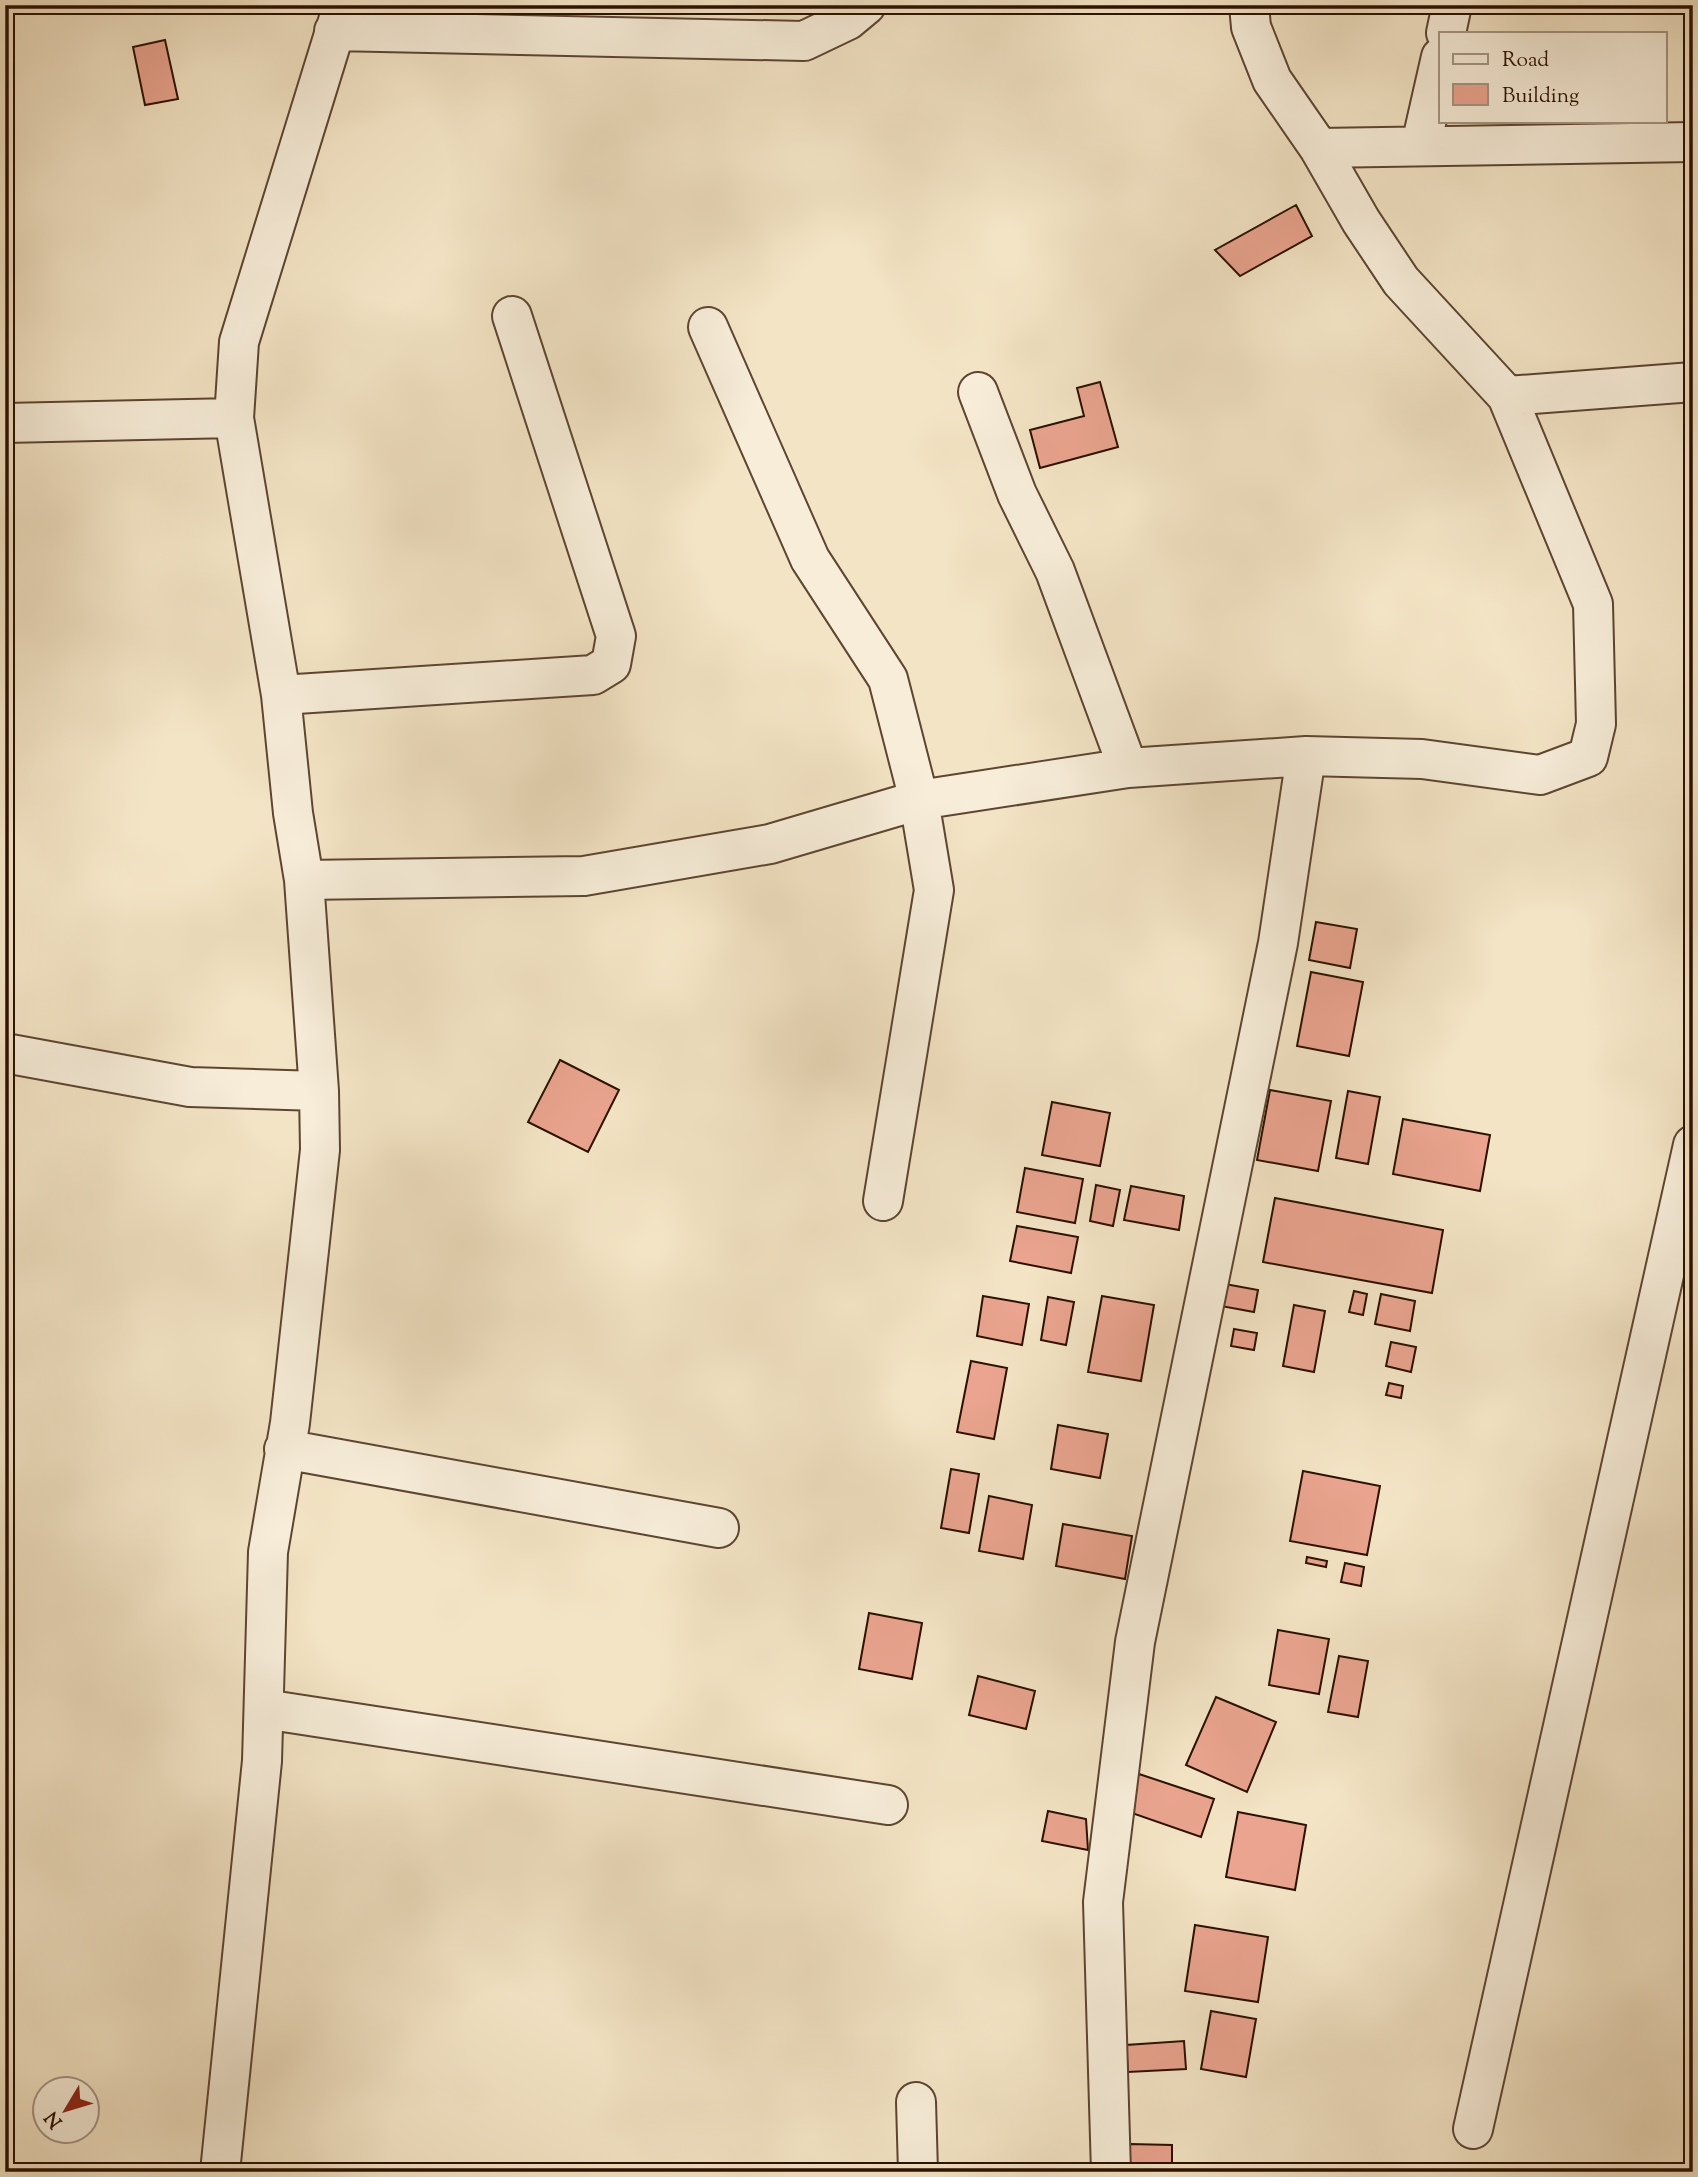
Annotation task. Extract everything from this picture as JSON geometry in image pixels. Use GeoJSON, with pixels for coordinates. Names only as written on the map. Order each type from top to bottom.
{"type":"FeatureCollection","features":[{"type":"Feature","properties":{"kind":"street"},"geometry":{"type":"LineString","coordinates":[[220,2172],[264,1709],[268,1552],[290,1423],[320,1150],[319,1091],[304,880],[293,813],[281,695],[234,418],[239,342],[338,18],[804,41],[848,20],[866,5]]}},
{"type":"Feature","properties":{"kind":"street"},"geometry":{"type":"LineString","coordinates":[[304,880],[584,876],[770,844],[919,800],[1128,768],[1306,756],[1422,759],[1540,775],[1588,757],[1596,723],[1593,604],[1507,396],[1401,281],[1361,221],[1319,148],[1272,80],[1251,27],[1248,5]]}},
{"type":"Feature","properties":{"kind":"street"},"geometry":{"type":"LineString","coordinates":[[1446,32],[1452,5]]}},
{"type":"Feature","properties":{"kind":"street"},"geometry":{"type":"LineString","coordinates":[[1421,145],[1439,66]]}},
{"type":"Feature","properties":{"kind":"street"},"geometry":{"type":"LineString","coordinates":[[1319,148],[1693,142]]}},
{"type":"Feature","properties":{"kind":"street"},"geometry":{"type":"LineString","coordinates":[[281,695],[593,675],[611,664],[616,636],[512,316]]}},
{"type":"Feature","properties":{"kind":"street"},"geometry":{"type":"LineString","coordinates":[[708,327],[810,559],[888,679],[919,800],[934,890],[883,1202]]}},
{"type":"Feature","properties":{"kind":"street"},"geometry":{"type":"LineString","coordinates":[[1507,396],[1693,382]]}},
{"type":"Feature","properties":{"kind":"street"},"geometry":{"type":"LineString","coordinates":[[978,393],[1017,494],[1055,571],[1128,768]]}},
{"type":"Feature","properties":{"kind":"street"},"geometry":{"type":"LineString","coordinates":[[5,423],[234,418]]}},
{"type":"Feature","properties":{"kind":"street"},"geometry":{"type":"LineString","coordinates":[[1111,2172],[1103,1902],[1135,1642],[1278,943],[1306,756]]}},
{"type":"Feature","properties":{"kind":"street"},"geometry":{"type":"LineString","coordinates":[[5,1053],[190,1087],[319,1091]]}},
{"type":"Feature","properties":{"kind":"street"},"geometry":{"type":"LineString","coordinates":[[1473,2129],[1693,1145]]}},
{"type":"Feature","properties":{"kind":"street"},"geometry":{"type":"LineString","coordinates":[[284,1449],[719,1528]]}},
{"type":"Feature","properties":{"kind":"street"},"geometry":{"type":"LineString","coordinates":[[264,1709],[888,1805]]}},
{"type":"Feature","properties":{"kind":"street"},"geometry":{"type":"LineString","coordinates":[[916,2102],[918,2172]]}},
{"type":"Feature","properties":{"kind":"building"},"geometry":{"type":"Polygon","coordinates":[[[165,40],[178,99],[145,105],[133,47],[165,40]]]}},
{"type":"Feature","properties":{"kind":"building"},"geometry":{"type":"Polygon","coordinates":[[[1296,205],[1312,236],[1240,276],[1215,250],[1296,205]]]}},
{"type":"Feature","properties":{"kind":"building"},"geometry":{"type":"Polygon","coordinates":[[[1100,382],[1118,447],[1040,468],[1030,430],[1084,416],[1077,388],[1100,382]]]}},
{"type":"Feature","properties":{"kind":"building"},"geometry":{"type":"Polygon","coordinates":[[[1316,922],[1357,929],[1350,968],[1309,960],[1316,922]]]}},
{"type":"Feature","properties":{"kind":"building"},"geometry":{"type":"Polygon","coordinates":[[[1311,972],[1363,982],[1349,1056],[1297,1046],[1311,972]]]}},
{"type":"Feature","properties":{"kind":"building"},"geometry":{"type":"Polygon","coordinates":[[[560,1060],[619,1090],[588,1152],[528,1122],[560,1060]]]}},
{"type":"Feature","properties":{"kind":"building"},"geometry":{"type":"Polygon","coordinates":[[[1270,1090],[1331,1101],[1318,1171],[1257,1160],[1270,1090]]]}},
{"type":"Feature","properties":{"kind":"building"},"geometry":{"type":"Polygon","coordinates":[[[1348,1091],[1380,1097],[1368,1164],[1336,1158],[1348,1091]]]}},
{"type":"Feature","properties":{"kind":"building"},"geometry":{"type":"Polygon","coordinates":[[[1052,1102],[1110,1113],[1100,1166],[1042,1155],[1052,1102]]]}},
{"type":"Feature","properties":{"kind":"building"},"geometry":{"type":"Polygon","coordinates":[[[1403,1119],[1490,1135],[1480,1191],[1393,1174],[1403,1119]]]}},
{"type":"Feature","properties":{"kind":"building"},"geometry":{"type":"Polygon","coordinates":[[[1025,1168],[1083,1179],[1075,1223],[1017,1212],[1025,1168]]]}},
{"type":"Feature","properties":{"kind":"building"},"geometry":{"type":"Polygon","coordinates":[[[1096,1185],[1120,1190],[1113,1226],[1090,1221],[1096,1185]]]}},
{"type":"Feature","properties":{"kind":"building"},"geometry":{"type":"Polygon","coordinates":[[[1131,1186],[1184,1196],[1179,1230],[1124,1220],[1131,1186]]]}},
{"type":"Feature","properties":{"kind":"building"},"geometry":{"type":"Polygon","coordinates":[[[1275,1198],[1443,1230],[1432,1293],[1263,1262],[1275,1198]]]}},
{"type":"Feature","properties":{"kind":"building"},"geometry":{"type":"Polygon","coordinates":[[[1017,1226],[1078,1237],[1071,1273],[1010,1261],[1017,1226]]]}},
{"type":"Feature","properties":{"kind":"building"},"geometry":{"type":"Polygon","coordinates":[[[1225,1284],[1258,1290],[1254,1312],[1221,1306],[1225,1284]]]}},
{"type":"Feature","properties":{"kind":"building"},"geometry":{"type":"Polygon","coordinates":[[[1354,1291],[1367,1294],[1363,1315],[1349,1312],[1354,1291]]]}},
{"type":"Feature","properties":{"kind":"building"},"geometry":{"type":"Polygon","coordinates":[[[1381,1294],[1415,1301],[1410,1331],[1375,1324],[1381,1294]]]}},
{"type":"Feature","properties":{"kind":"building"},"geometry":{"type":"Polygon","coordinates":[[[983,1296],[1029,1304],[1022,1345],[977,1336],[983,1296]]]}},
{"type":"Feature","properties":{"kind":"building"},"geometry":{"type":"Polygon","coordinates":[[[1102,1296],[1154,1305],[1141,1381],[1088,1372],[1102,1296]]]}},
{"type":"Feature","properties":{"kind":"building"},"geometry":{"type":"Polygon","coordinates":[[[1048,1297],[1074,1302],[1066,1345],[1041,1340],[1048,1297]]]}},
{"type":"Feature","properties":{"kind":"building"},"geometry":{"type":"Polygon","coordinates":[[[1294,1305],[1325,1311],[1314,1372],[1283,1366],[1294,1305]]]}},
{"type":"Feature","properties":{"kind":"building"},"geometry":{"type":"Polygon","coordinates":[[[1234,1329],[1257,1333],[1254,1350],[1231,1346],[1234,1329]]]}},
{"type":"Feature","properties":{"kind":"building"},"geometry":{"type":"Polygon","coordinates":[[[1391,1342],[1416,1347],[1411,1372],[1386,1366],[1391,1342]]]}},
{"type":"Feature","properties":{"kind":"building"},"geometry":{"type":"Polygon","coordinates":[[[971,1361],[1007,1368],[994,1439],[957,1432],[971,1361]]]}},
{"type":"Feature","properties":{"kind":"building"},"geometry":{"type":"Polygon","coordinates":[[[1389,1383],[1403,1386],[1401,1398],[1386,1395],[1389,1383]]]}},
{"type":"Feature","properties":{"kind":"building"},"geometry":{"type":"Polygon","coordinates":[[[1058,1425],[1108,1434],[1100,1478],[1051,1469],[1058,1425]]]}},
{"type":"Feature","properties":{"kind":"building"},"geometry":{"type":"Polygon","coordinates":[[[951,1469],[979,1474],[969,1533],[941,1528],[951,1469]]]}},
{"type":"Feature","properties":{"kind":"building"},"geometry":{"type":"Polygon","coordinates":[[[1303,1471],[1380,1486],[1367,1555],[1290,1541],[1303,1471]]]}},
{"type":"Feature","properties":{"kind":"building"},"geometry":{"type":"Polygon","coordinates":[[[989,1496],[1032,1505],[1023,1559],[979,1551],[989,1496]]]}},
{"type":"Feature","properties":{"kind":"building"},"geometry":{"type":"Polygon","coordinates":[[[1063,1524],[1132,1536],[1125,1579],[1056,1566],[1063,1524]]]}},
{"type":"Feature","properties":{"kind":"building"},"geometry":{"type":"Polygon","coordinates":[[[1307,1557],[1327,1561],[1326,1567],[1306,1563],[1307,1557]]]}},
{"type":"Feature","properties":{"kind":"building"},"geometry":{"type":"Polygon","coordinates":[[[1345,1563],[1364,1567],[1361,1586],[1341,1582],[1345,1563]]]}},
{"type":"Feature","properties":{"kind":"building"},"geometry":{"type":"Polygon","coordinates":[[[869,1613],[922,1623],[912,1679],[859,1669],[869,1613]]]}},
{"type":"Feature","properties":{"kind":"building"},"geometry":{"type":"Polygon","coordinates":[[[1278,1630],[1329,1639],[1319,1694],[1269,1685],[1278,1630]]]}},
{"type":"Feature","properties":{"kind":"building"},"geometry":{"type":"Polygon","coordinates":[[[1339,1656],[1368,1661],[1358,1717],[1328,1712],[1339,1656]]]}},
{"type":"Feature","properties":{"kind":"building"},"geometry":{"type":"Polygon","coordinates":[[[978,1676],[1035,1691],[1026,1729],[969,1715],[978,1676]]]}},
{"type":"Feature","properties":{"kind":"building"},"geometry":{"type":"Polygon","coordinates":[[[1216,1697],[1276,1722],[1247,1792],[1186,1765],[1216,1697]]]}},
{"type":"Feature","properties":{"kind":"building"},"geometry":{"type":"Polygon","coordinates":[[[1139,1774],[1214,1799],[1201,1837],[1126,1811],[1139,1774]]]}},
{"type":"Feature","properties":{"kind":"building"},"geometry":{"type":"Polygon","coordinates":[[[1048,1811],[1086,1819],[1088,1850],[1042,1841],[1048,1811]]]}},
{"type":"Feature","properties":{"kind":"building"},"geometry":{"type":"Polygon","coordinates":[[[1238,1812],[1306,1825],[1295,1890],[1226,1877],[1238,1812]]]}},
{"type":"Feature","properties":{"kind":"building"},"geometry":{"type":"Polygon","coordinates":[[[1195,1925],[1268,1937],[1258,2002],[1185,1991],[1195,1925]]]}},
{"type":"Feature","properties":{"kind":"building"},"geometry":{"type":"Polygon","coordinates":[[[1211,2011],[1256,2019],[1246,2077],[1201,2069],[1211,2011]]]}},
{"type":"Feature","properties":{"kind":"building"},"geometry":{"type":"Polygon","coordinates":[[[1184,2041],[1186,2069],[1128,2072],[1126,2045],[1184,2041]]]}},
{"type":"Feature","properties":{"kind":"building"},"geometry":{"type":"Polygon","coordinates":[[[1130,2144],[1172,2145],[1172,2172],[1130,2172],[1130,2144]]]}}]}
